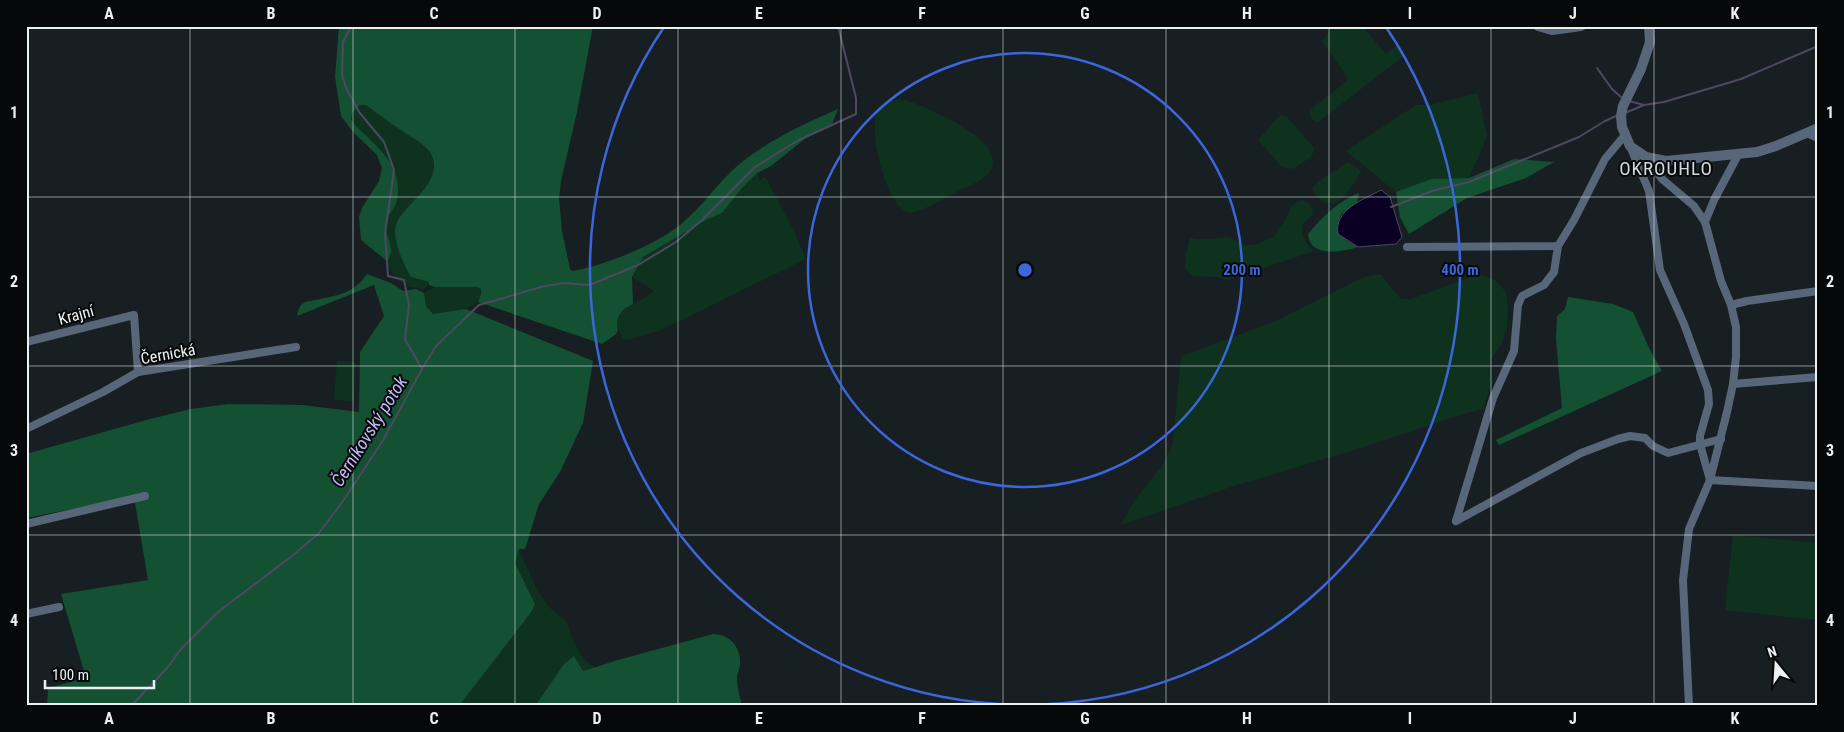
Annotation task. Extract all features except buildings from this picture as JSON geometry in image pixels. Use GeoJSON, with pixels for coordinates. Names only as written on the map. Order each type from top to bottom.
{"type":"FeatureCollection","features":[{"type":"Feature","properties":{"kind":"street"},"geometry":{"type":"LineString","coordinates":[[1538,26],[1552,30],[1581,26]]}},
{"type":"Feature","properties":{"kind":"street"},"geometry":{"type":"LineString","coordinates":[[1649,26],[1650,42],[1641,70],[1623,106],[1621,116],[1625,136],[1649,192],[1660,270],[1684,324],[1708,390],[1709,404],[1700,436],[1700,444],[1710,480]]}},
{"type":"Feature","properties":{"kind":"street"},"geometry":{"type":"LineString","coordinates":[[1646,158],[1666,161],[1757,152],[1818,128]]}},
{"type":"Feature","properties":{"kind":"street"},"geometry":{"type":"LineString","coordinates":[[1807,133],[1818,138]]}},
{"type":"Feature","properties":{"kind":"street"},"geometry":{"type":"LineString","coordinates":[[1625,136],[1605,159],[1574,220],[1558,246],[1554,272],[1544,285],[1522,296],[1518,304],[1514,351],[1493,398],[1456,521],[1581,453],[1618,439],[1630,436],[1645,438],[1653,446],[1668,453],[1721,439]]}},
{"type":"Feature","properties":{"kind":"street"},"geometry":{"type":"LineString","coordinates":[[1630,146],[1646,158],[1662,179],[1694,206],[1705,222],[1721,281],[1732,305],[1736,327],[1734,384],[1710,480],[1689,529],[1683,580],[1689,706]]}},
{"type":"Feature","properties":{"kind":"street"},"geometry":{"type":"LineString","coordinates":[[1705,222],[1714,200],[1738,155]]}},
{"type":"Feature","properties":{"kind":"street"},"geometry":{"type":"LineString","coordinates":[[1407,247],[1558,246]]}},
{"type":"Feature","properties":{"kind":"street"},"geometry":{"type":"LineString","coordinates":[[1732,305],[1747,301],[1818,291]]}},
{"type":"Feature","properties":{"kind":"street","name":"Krajní"},"geometry":{"type":"LineString","coordinates":[[26,342],[134,315],[138,372]]}},
{"type":"Feature","properties":{"kind":"street","name":"Černická"},"geometry":{"type":"LineString","coordinates":[[26,429],[103,392],[138,372],[296,347]]}},
{"type":"Feature","properties":{"kind":"street"},"geometry":{"type":"LineString","coordinates":[[1734,384],[1818,377]]}},
{"type":"Feature","properties":{"kind":"street"},"geometry":{"type":"LineString","coordinates":[[1710,480],[1818,486]]}},
{"type":"Feature","properties":{"kind":"street"},"geometry":{"type":"LineString","coordinates":[[26,524],[145,496]]}},
{"type":"Feature","properties":{"kind":"street"},"geometry":{"type":"LineString","coordinates":[[26,614],[59,607]]}},
{"type":"Feature","properties":{"kind":"green space"},"geometry":{"type":"Polygon","coordinates":[[[339,26],[593,26],[559,198],[562,231],[572,271],[599,265],[629,254],[670,233],[688,218],[729,174],[747,158],[785,134],[838,109],[832,124],[807,137],[771,166],[757,173],[722,213],[708,219],[643,257],[632,277],[633,304],[625,308],[618,317],[618,330],[616,334],[602,344],[478,302],[481,289],[478,287],[435,287],[429,285],[429,282],[411,277],[399,250],[395,228],[402,214],[430,180],[434,171],[434,161],[424,146],[366,105],[360,105],[352,113],[351,119],[386,158],[396,177],[398,188],[397,200],[386,225],[391,248],[388,262],[361,240],[359,217],[362,208],[379,181],[382,168],[377,155],[353,132],[341,116],[335,77],[339,26]]]}},
{"type":"Feature","properties":{"kind":"green space"},"geometry":{"type":"Polygon","coordinates":[[[1333,26],[1362,26],[1386,54],[1397,45],[1403,54],[1401,58],[1317,123],[1311,117],[1311,109],[1347,81],[1346,75],[1322,41],[1333,26]]]}},
{"type":"Feature","properties":{"kind":"green space"},"geometry":{"type":"Polygon","coordinates":[[[1478,93],[1487,137],[1469,178],[1431,179],[1396,192],[1346,151],[1416,105],[1430,105],[1478,93]]]}},
{"type":"Feature","properties":{"kind":"green space"},"geometry":{"type":"Polygon","coordinates":[[[903,99],[944,116],[961,126],[976,136],[987,147],[993,158],[991,170],[981,180],[929,206],[910,213],[900,207],[894,199],[883,174],[876,144],[875,130],[876,118],[881,106],[890,101],[903,99]]]}},
{"type":"Feature","properties":{"kind":"green space"},"geometry":{"type":"Polygon","coordinates":[[[360,105],[366,105],[426,147],[434,160],[433,174],[429,182],[396,223],[395,234],[405,266],[416,279],[430,283],[423,289],[408,286],[401,282],[387,265],[386,223],[397,201],[384,153],[351,119],[352,113],[360,105]]]}},
{"type":"Feature","properties":{"kind":"green space"},"geometry":{"type":"Polygon","coordinates":[[[1282,115],[1287,117],[1315,149],[1311,157],[1293,169],[1282,167],[1258,140],[1278,117],[1282,115]]]}},
{"type":"Feature","properties":{"kind":"green space"},"geometry":{"type":"Polygon","coordinates":[[[1514,159],[1554,162],[1526,178],[1467,198],[1409,234],[1400,217],[1396,192],[1431,179],[1469,178],[1514,159]]]}},
{"type":"Feature","properties":{"kind":"green space"},"geometry":{"type":"Polygon","coordinates":[[[1347,162],[1361,170],[1345,196],[1334,203],[1320,200],[1313,188],[1320,180],[1347,162]]]}},
{"type":"Feature","properties":{"kind":"green space"},"geometry":{"type":"Polygon","coordinates":[[[757,173],[760,180],[765,176],[795,233],[806,259],[659,331],[627,340],[623,339],[618,328],[620,314],[654,291],[632,277],[643,257],[708,219],[722,213],[757,173]]]}},
{"type":"Feature","properties":{"kind":"green space"},"geometry":{"type":"Polygon","coordinates":[[[1359,193],[1357,203],[1341,214],[1337,226],[1347,241],[1358,247],[1327,251],[1314,247],[1310,242],[1308,234],[1331,210],[1344,200],[1359,193]]]}},
{"type":"Feature","properties":{"kind":"green space"},"geometry":{"type":"Polygon","coordinates":[[[1302,200],[1309,203],[1313,210],[1312,215],[1302,225],[1302,229],[1303,237],[1315,251],[1227,280],[1219,277],[1194,276],[1185,269],[1186,253],[1190,238],[1226,237],[1244,245],[1256,244],[1274,237],[1292,205],[1302,200]]]}},
{"type":"Feature","properties":{"kind":"green space"},"geometry":{"type":"Polygon","coordinates":[[[367,274],[391,283],[403,291],[416,289],[424,293],[426,306],[433,314],[466,309],[593,361],[583,423],[560,472],[539,504],[525,549],[519,549],[515,563],[535,604],[532,611],[459,706],[47,706],[48,688],[86,678],[61,594],[148,580],[134,497],[26,518],[26,454],[150,419],[191,409],[228,404],[302,405],[359,412],[360,352],[384,316],[374,285],[297,316],[299,308],[307,301],[346,292],[357,285],[367,274]]]}},
{"type":"Feature","properties":{"kind":"green space"},"geometry":{"type":"Polygon","coordinates":[[[1381,275],[1401,299],[1411,299],[1476,275],[1494,279],[1506,292],[1508,307],[1507,326],[1502,344],[1491,359],[1491,386],[1483,409],[1234,486],[1121,525],[1134,501],[1162,466],[1173,443],[1181,356],[1276,321],[1362,278],[1381,275]]]}},
{"type":"Feature","properties":{"kind":"green space"},"geometry":{"type":"Polygon","coordinates":[[[435,287],[478,287],[481,289],[479,299],[472,306],[433,314],[426,306],[424,293],[435,287]]]}},
{"type":"Feature","properties":{"kind":"green space"},"geometry":{"type":"Polygon","coordinates":[[[1568,297],[1613,304],[1633,312],[1650,350],[1662,371],[1499,445],[1496,440],[1562,408],[1556,339],[1557,316],[1565,309],[1568,297]]]}},
{"type":"Feature","properties":{"kind":"green space"},"geometry":{"type":"Polygon","coordinates":[[[337,361],[356,362],[354,401],[334,400],[337,361]]]}},
{"type":"Feature","properties":{"kind":"green space"},"geometry":{"type":"Polygon","coordinates":[[[1733,535],[1818,543],[1818,620],[1725,610],[1733,535]]]}},
{"type":"Feature","properties":{"kind":"green space"},"geometry":{"type":"Polygon","coordinates":[[[519,549],[537,590],[550,608],[566,621],[574,643],[584,659],[595,668],[583,671],[574,656],[564,664],[535,706],[459,706],[532,611],[535,603],[515,563],[519,549]]]}},
{"type":"Feature","properties":{"kind":"green space"},"geometry":{"type":"Polygon","coordinates":[[[713,634],[725,636],[737,648],[740,666],[737,681],[742,706],[535,706],[564,664],[574,656],[583,671],[713,634]]]}},
{"type":"Feature","properties":{"kind":"shaded area"},"geometry":{"type":"Polygon","coordinates":[[[1381,190],[1390,197],[1402,237],[1396,244],[1358,247],[1338,234],[1340,218],[1345,212],[1351,206],[1381,190]]]}},
{"type":"Feature","properties":{"kind":"waterway","name":"Černíkovský potok"},"geometry":{"type":"LineString","coordinates":[[134,706],[133,704],[168,667],[181,649],[218,612],[318,534],[343,501],[382,442],[422,369],[405,339],[409,305],[404,280],[388,276],[385,234],[394,170],[384,142],[359,112],[346,88],[342,74],[343,42],[351,26]]}},
{"type":"Feature","properties":{"kind":"waterway"},"geometry":{"type":"LineString","coordinates":[[422,369],[436,346],[479,305],[541,287],[563,283],[590,285],[638,265],[676,242],[702,220],[755,167],[797,141],[856,114],[856,98],[838,26]]}},
{"type":"Feature","properties":{"kind":"waterway"},"geometry":{"type":"LineString","coordinates":[[1629,101],[1644,105],[1664,102],[1741,79],[1818,46]]}},
{"type":"Feature","properties":{"kind":"waterway"},"geometry":{"type":"LineString","coordinates":[[1597,68],[1612,89],[1622,98]]}},
{"type":"Feature","properties":{"kind":"waterway"},"geometry":{"type":"LineString","coordinates":[[1625,113],[1644,105]]}},
{"type":"Feature","properties":{"kind":"waterway"},"geometry":{"type":"LineString","coordinates":[[1391,207],[1432,191],[1469,182],[1579,137],[1618,115]]}},
{"type":"Feature","properties":{"kind":"district","name":"OKROUHLO"},"geometry":{"type":"Point","coordinates":[1666,168]}}]}
